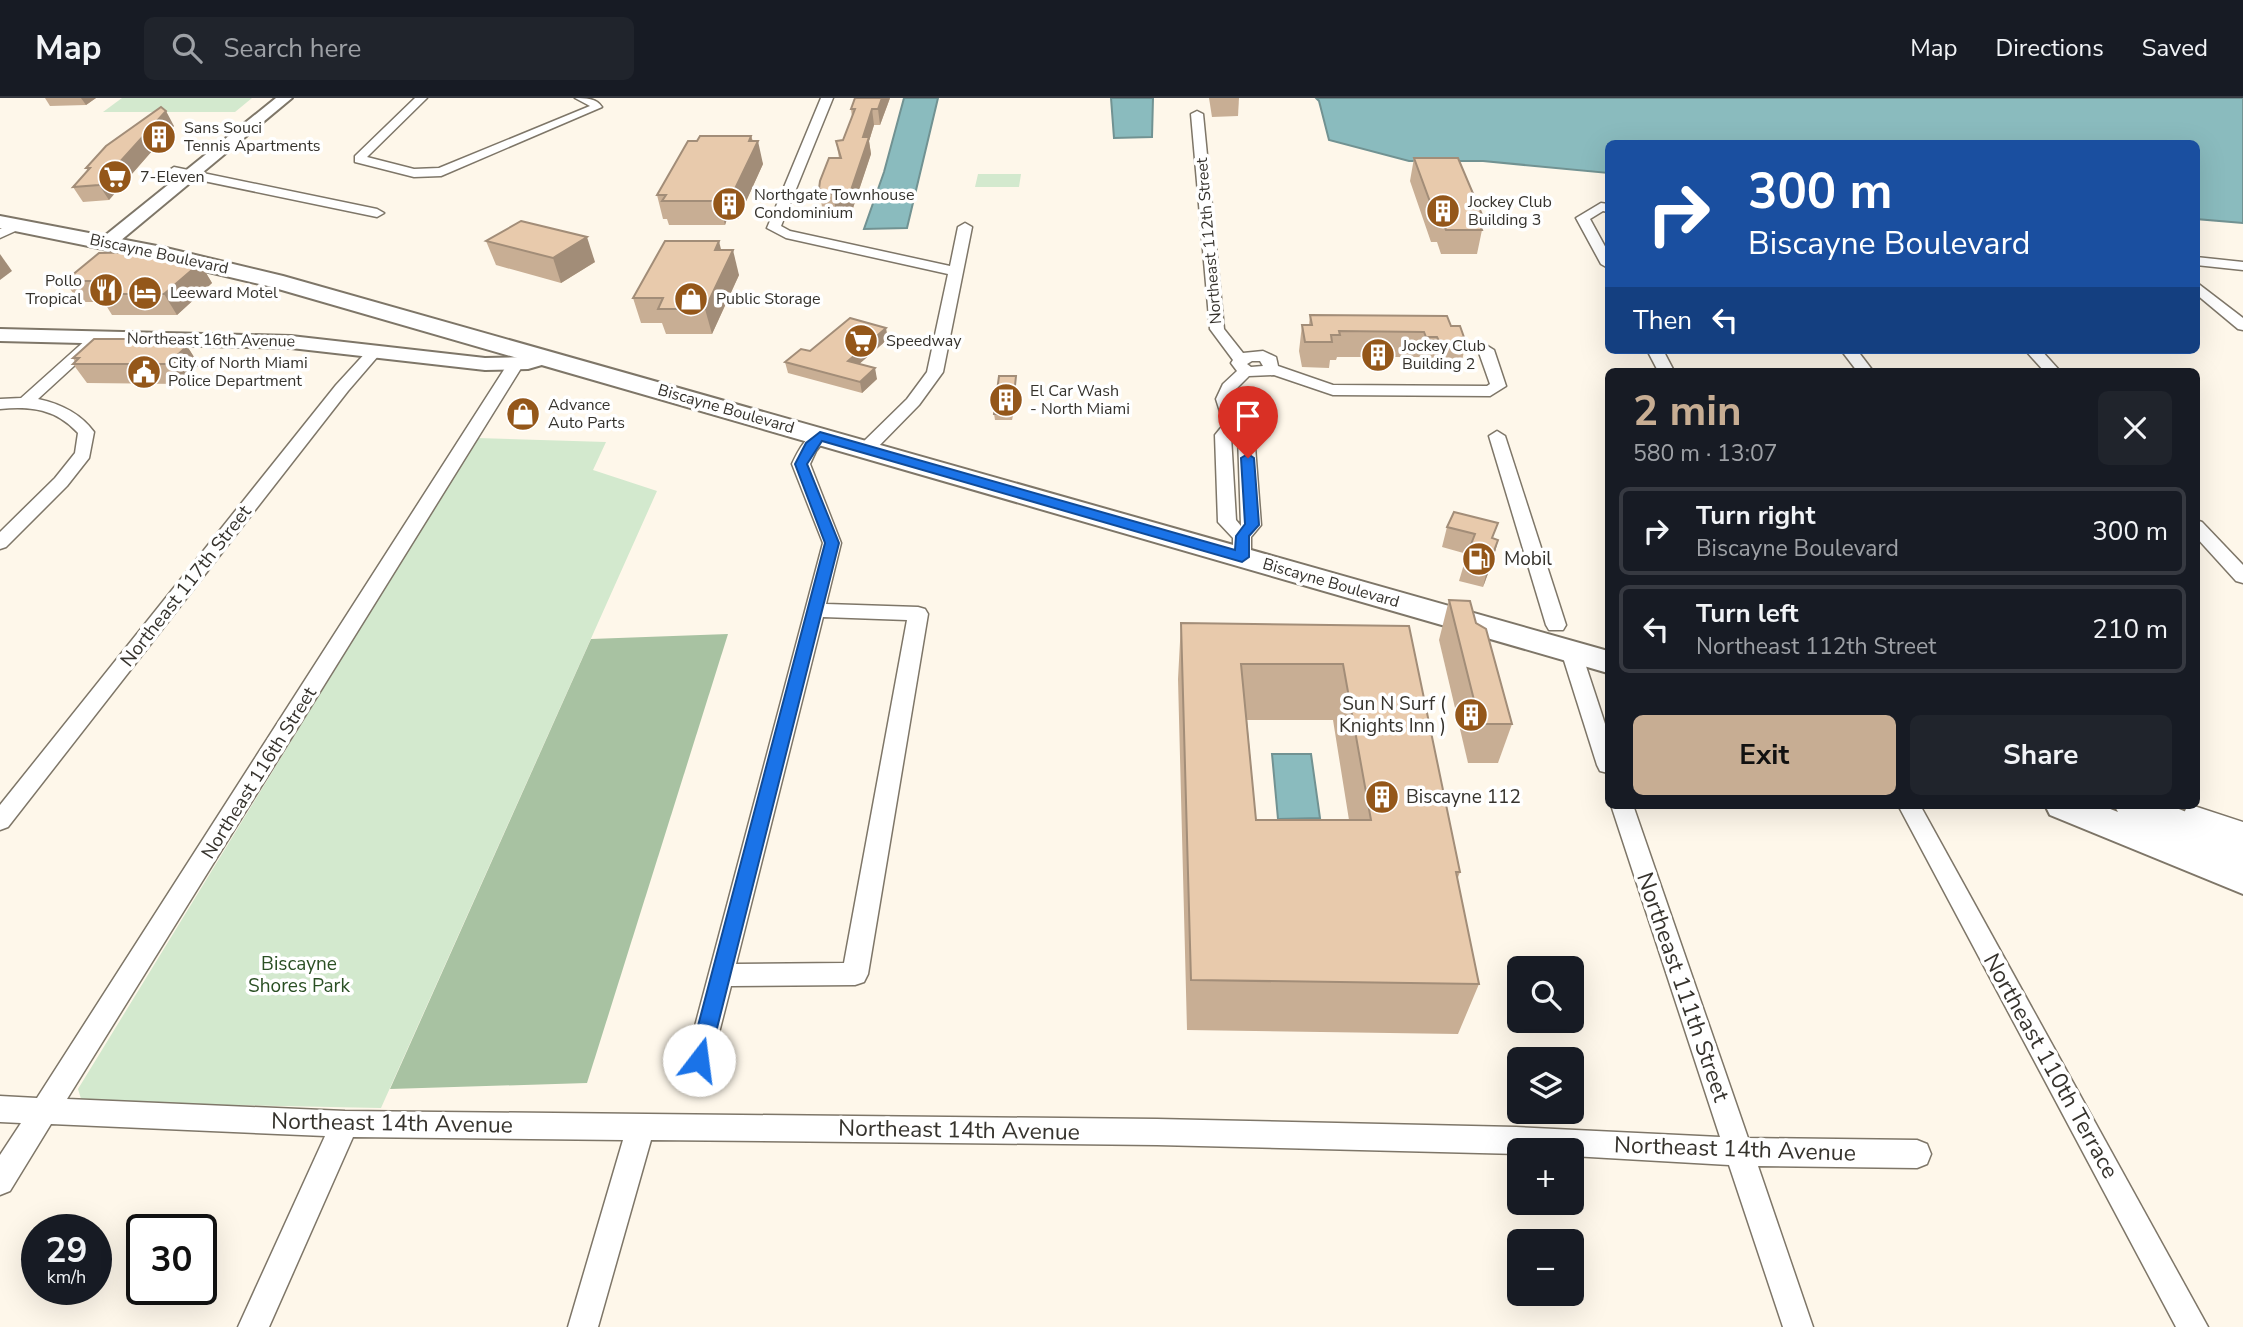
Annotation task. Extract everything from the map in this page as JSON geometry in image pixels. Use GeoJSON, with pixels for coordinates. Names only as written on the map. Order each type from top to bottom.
{"type":"FeatureCollection","features":[{"type":"Feature","properties":{"kind":"main road","name":"Biscayne Boulevard"},"geometry":{"type":"LineString","coordinates":[[0,208],[275,281],[820,436],[873,441]]}},
{"type":"Feature","properties":{"kind":"main road","name":"Biscayne Boulevard"},"geometry":{"type":"LineString","coordinates":[[6,227],[106,235],[319,276],[590,352],[873,441],[1242,546],[1605,638]]}},
{"type":"Feature","properties":{"kind":"main road"},"geometry":{"type":"LineString","coordinates":[[545,358],[564,352],[590,352]]}},
{"type":"Feature","properties":{"kind":"main road","name":"Biscayne Boulevard"},"geometry":{"type":"LineString","coordinates":[[1242,546],[1605,661]]}},
{"type":"Feature","properties":{"kind":"main road"},"geometry":{"type":"LineString","coordinates":[[2073,809],[2240,874]]}},
{"type":"Feature","properties":{"kind":"main road"},"geometry":{"type":"LineString","coordinates":[[2150,809],[2208,822],[2240,874]]}},
{"type":"Feature","properties":{"kind":"street"},"geometry":{"type":"LineString","coordinates":[[106,235],[174,171],[264,98]]}},
{"type":"Feature","properties":{"kind":"street"},"geometry":{"type":"LineString","coordinates":[[106,235],[194,174],[285,98]]}},
{"type":"Feature","properties":{"kind":"street"},"geometry":{"type":"LineString","coordinates":[[421,98],[359,159],[414,173],[441,172],[596,107],[594,103],[581,98]]}},
{"type":"Feature","properties":{"kind":"street"},"geometry":{"type":"LineString","coordinates":[[827,98],[774,228],[786,234],[956,271]]}},
{"type":"Feature","properties":{"kind":"street","name":"Northeast 112th Street"},"geometry":{"type":"LineString","coordinates":[[1197,114],[1217,329],[1243,365]]}},
{"type":"Feature","properties":{"kind":"street"},"geometry":{"type":"LineString","coordinates":[[174,171],[377,213]]}},
{"type":"Feature","properties":{"kind":"street"},"geometry":{"type":"LineString","coordinates":[[1605,208],[1601,207],[1583,218],[1605,258]]}},
{"type":"Feature","properties":{"kind":"street"},"geometry":{"type":"LineString","coordinates":[[873,441],[925,390],[935,372],[965,227]]}},
{"type":"Feature","properties":{"kind":"street"},"geometry":{"type":"LineString","coordinates":[[2200,261],[2243,266]]}},
{"type":"Feature","properties":{"kind":"street"},"geometry":{"type":"LineString","coordinates":[[2200,289],[2243,327]]}},
{"type":"Feature","properties":{"kind":"street","name":"Northeast 16th Avenue"},"geometry":{"type":"LineString","coordinates":[[0,335],[291,342],[485,364],[515,365],[545,358]]}},
{"type":"Feature","properties":{"kind":"street"},"geometry":{"type":"LineString","coordinates":[[27,401],[97,338]]}},
{"type":"Feature","properties":{"kind":"street"},"geometry":{"type":"LineString","coordinates":[[1242,546],[1252,525],[1247,433],[1232,425],[1224,399],[1243,365],[1252,355],[1263,356],[1272,363],[1270,369],[1313,386],[1351,390],[1490,391],[1498,386],[1486,351]]}},
{"type":"Feature","properties":{"kind":"street","name":"Northeast 117th Street"},"geometry":{"type":"LineString","coordinates":[[0,821],[374,352]]}},
{"type":"Feature","properties":{"kind":"street"},"geometry":{"type":"LineString","coordinates":[[1852,354],[1863,368]]}},
{"type":"Feature","properties":{"kind":"street"},"geometry":{"type":"LineString","coordinates":[[2037,354],[2049,368]]}},
{"type":"Feature","properties":{"kind":"street","name":"Northeast 116th Street"},"geometry":{"type":"LineString","coordinates":[[0,1181],[515,365]]}},
{"type":"Feature","properties":{"kind":"street"},"geometry":{"type":"LineString","coordinates":[[0,404],[27,401],[53,407],[73,417],[86,432],[83,454],[61,482],[0,543]]}},
{"type":"Feature","properties":{"kind":"street"},"geometry":{"type":"LineString","coordinates":[[1232,425],[1223,435],[1227,522],[1242,546]]}},
{"type":"Feature","properties":{"kind":"street"},"geometry":{"type":"LineString","coordinates":[[699,1060],[832,543],[801,464],[808,449],[820,436]]}},
{"type":"Feature","properties":{"kind":"street"},"geometry":{"type":"LineString","coordinates":[[1497,436],[1556,625]]}},
{"type":"Feature","properties":{"kind":"street"},"geometry":{"type":"LineString","coordinates":[[1224,457],[1248,458]]}},
{"type":"Feature","properties":{"kind":"street"},"geometry":{"type":"LineString","coordinates":[[2200,530],[2243,577]]}},
{"type":"Feature","properties":{"kind":"street"},"geometry":{"type":"LineString","coordinates":[[722,975],[855,974],[918,614],[816,610]]}},
{"type":"Feature","properties":{"kind":"street"},"geometry":{"type":"LineString","coordinates":[[1571,651],[1605,756]]}},
{"type":"Feature","properties":{"kind":"street","name":"Northeast 111th Street"},"geometry":{"type":"LineString","coordinates":[[1623,809],[1798,1327]]}},
{"type":"Feature","properties":{"kind":"street","name":"Northeast 110th Terrace"},"geometry":{"type":"LineString","coordinates":[[1911,809],[2193,1327]]}},
{"type":"Feature","properties":{"kind":"street","name":"Northeast 14th Avenue"},"geometry":{"type":"LineString","coordinates":[[0,1109],[345,1124],[641,1125],[1489,1139],[1738,1152],[1917,1154]]}},
{"type":"Feature","properties":{"kind":"street"},"geometry":{"type":"LineString","coordinates":[[253,1327],[345,1124]]}},
{"type":"Feature","properties":{"kind":"street"},"geometry":{"type":"LineString","coordinates":[[583,1327],[641,1125]]}},
{"type":"Feature","properties":{"kind":"green space"},"geometry":{"type":"Polygon","coordinates":[[[122,98],[252,98],[235,112],[103,112],[122,98]]]}},
{"type":"Feature","properties":{"kind":"green space"},"geometry":{"type":"Polygon","coordinates":[[[978,174],[1021,174],[1019,187],[975,187],[978,174]]]}},
{"type":"Feature","properties":{"kind":"green space","name":"Biscayne Shores Park"},"geometry":{"type":"Polygon","coordinates":[[[477,438],[606,442],[593,470],[657,491],[381,1108],[82,1102],[78,1089],[477,438]]]}},
{"type":"Feature","properties":{"kind":"green space"},"geometry":{"type":"Polygon","coordinates":[[[728,634],[587,1083],[390,1089],[591,639],[728,634]]]}},
{"type":"Feature","properties":{"kind":"water"},"geometry":{"type":"Polygon","coordinates":[[[904,98],[938,98],[907,228],[864,229],[884,172],[904,98]]]}},
{"type":"Feature","properties":{"kind":"water"},"geometry":{"type":"Polygon","coordinates":[[[1111,98],[1153,98],[1152,137],[1114,138],[1111,98]]]}},
{"type":"Feature","properties":{"kind":"water"},"geometry":{"type":"Polygon","coordinates":[[[1316,98],[2243,98],[2243,223],[2200,219],[2200,140],[1605,140],[1605,173],[1483,161],[1409,161],[1329,140],[1316,98]]]}},
{"type":"Feature","properties":{"kind":"water"},"geometry":{"type":"Polygon","coordinates":[[[1272,754],[1311,754],[1320,818],[1278,819],[1272,754]]]}},
{"type":"Feature","properties":{"kind":"building"},"geometry":{"type":"Polygon","coordinates":[[[855,98],[882,98],[878,109],[872,109],[863,137],[869,137],[850,193],[833,194],[819,189],[820,181],[829,158],[841,158],[836,141],[843,140],[855,109],[851,109],[855,98]]]}},
{"type":"Feature","properties":{"kind":"building"},"geometry":{"type":"Polygon","coordinates":[[[161,107],[166,111],[99,185],[73,187],[106,146],[161,107]]]}},
{"type":"Feature","properties":{"kind":"building"},"geometry":{"type":"Polygon","coordinates":[[[700,136],[751,136],[749,141],[758,141],[732,195],[722,195],[719,201],[662,201],[666,195],[657,195],[688,141],[697,141],[700,136]]]}},
{"type":"Feature","properties":{"kind":"building"},"geometry":{"type":"Polygon","coordinates":[[[1414,158],[1458,158],[1483,217],[1477,217],[1482,230],[1446,230],[1441,218],[1436,218],[1414,158]]]}},
{"type":"Feature","properties":{"kind":"building"},"geometry":{"type":"Polygon","coordinates":[[[521,221],[587,237],[553,258],[486,241],[521,221]]]}},
{"type":"Feature","properties":{"kind":"building"},"geometry":{"type":"Polygon","coordinates":[[[665,241],[719,241],[715,250],[733,250],[705,309],[658,309],[663,298],[633,298],[665,241]]]}},
{"type":"Feature","properties":{"kind":"building"},"geometry":{"type":"Polygon","coordinates":[[[147,252],[200,263],[164,294],[99,294],[113,281],[65,281],[99,253],[147,252]]]}},
{"type":"Feature","properties":{"kind":"building"},"geometry":{"type":"Polygon","coordinates":[[[1310,315],[1447,316],[1451,326],[1460,326],[1466,343],[1440,343],[1437,337],[1426,337],[1424,332],[1339,331],[1340,335],[1331,335],[1332,342],[1305,342],[1302,325],[1312,325],[1310,315]]]}},
{"type":"Feature","properties":{"kind":"building"},"geometry":{"type":"Polygon","coordinates":[[[850,318],[886,328],[848,361],[875,368],[860,382],[785,362],[801,349],[810,351],[850,318]]]}},
{"type":"Feature","properties":{"kind":"building"},"geometry":{"type":"Polygon","coordinates":[[[94,339],[164,339],[157,346],[187,346],[168,364],[73,364],[79,358],[73,358],[94,339]]]}},
{"type":"Feature","properties":{"kind":"building","name":"El Car Wash - North Miami"},"geometry":{"type":"Polygon","coordinates":[[[999,376],[1016,376],[1012,414],[994,414],[999,376]]]}},
{"type":"Feature","properties":{"kind":"building"},"geometry":{"type":"Polygon","coordinates":[[[1454,512],[1498,523],[1492,538],[1498,540],[1488,567],[1465,560],[1475,534],[1447,527],[1454,512]]]}},
{"type":"Feature","properties":{"kind":"building"},"geometry":{"type":"Polygon","coordinates":[[[1449,600],[1470,601],[1476,623],[1486,629],[1512,724],[1480,724],[1449,600]]]}},
{"type":"Feature","properties":{"kind":"building","name":"Biscayne 112"},"geometry":{"type":"Polygon","coordinates":[[[1181,623],[1409,626],[1460,872],[1456,872],[1479,984],[1191,980],[1181,623]],[[1241,664],[1256,820],[1371,820],[1343,664],[1241,664]]]}},
{"type":"Feature","properties":{"kind":"place","name":"Sans Souci Tennis Apartments"},"geometry":{"type":"Point","coordinates":[159,137]}},
{"type":"Feature","properties":{"kind":"place","name":"7-Eleven"},"geometry":{"type":"Point","coordinates":[115,177]}},
{"type":"Feature","properties":{"kind":"place","name":"Northgate Townhouse Condominium"},"geometry":{"type":"Point","coordinates":[729,204]}},
{"type":"Feature","properties":{"kind":"place","name":"Jockey Club Building 3"},"geometry":{"type":"Point","coordinates":[1443,211]}},
{"type":"Feature","properties":{"kind":"place","name":"Pollo Tropical"},"geometry":{"type":"Point","coordinates":[106,290]}},
{"type":"Feature","properties":{"kind":"place","name":"Leeward Motel"},"geometry":{"type":"Point","coordinates":[145,293]}},
{"type":"Feature","properties":{"kind":"place","name":"Public Storage"},"geometry":{"type":"Point","coordinates":[691,299]}},
{"type":"Feature","properties":{"kind":"place","name":"Speedway"},"geometry":{"type":"Point","coordinates":[861,341]}},
{"type":"Feature","properties":{"kind":"place","name":"Jockey Club Building 2"},"geometry":{"type":"Point","coordinates":[1378,355]}},
{"type":"Feature","properties":{"kind":"place","name":"City of North Miami Police Department"},"geometry":{"type":"Point","coordinates":[144,372]}},
{"type":"Feature","properties":{"kind":"place","name":"El Car Wash - North Miami"},"geometry":{"type":"Point","coordinates":[1006,400]}},
{"type":"Feature","properties":{"kind":"place","name":"Advance Auto Parts"},"geometry":{"type":"Point","coordinates":[523,414]}},
{"type":"Feature","properties":{"kind":"place","name":"Mobil"},"geometry":{"type":"Point","coordinates":[1479,559]}},
{"type":"Feature","properties":{"kind":"place","name":"Sun N Surf ( Knights Inn )"},"geometry":{"type":"Point","coordinates":[1471,715]}},
{"type":"Feature","properties":{"kind":"place","name":"Biscayne 112"},"geometry":{"type":"Point","coordinates":[1382,797]}},
{"type":"Feature","properties":{"kind":"route"},"geometry":{"type":"LineString","coordinates":[[699,1060],[832,543],[801,464],[811,445],[820,436],[1242,557],[1242,536],[1252,525],[1248,458]]}}]}
